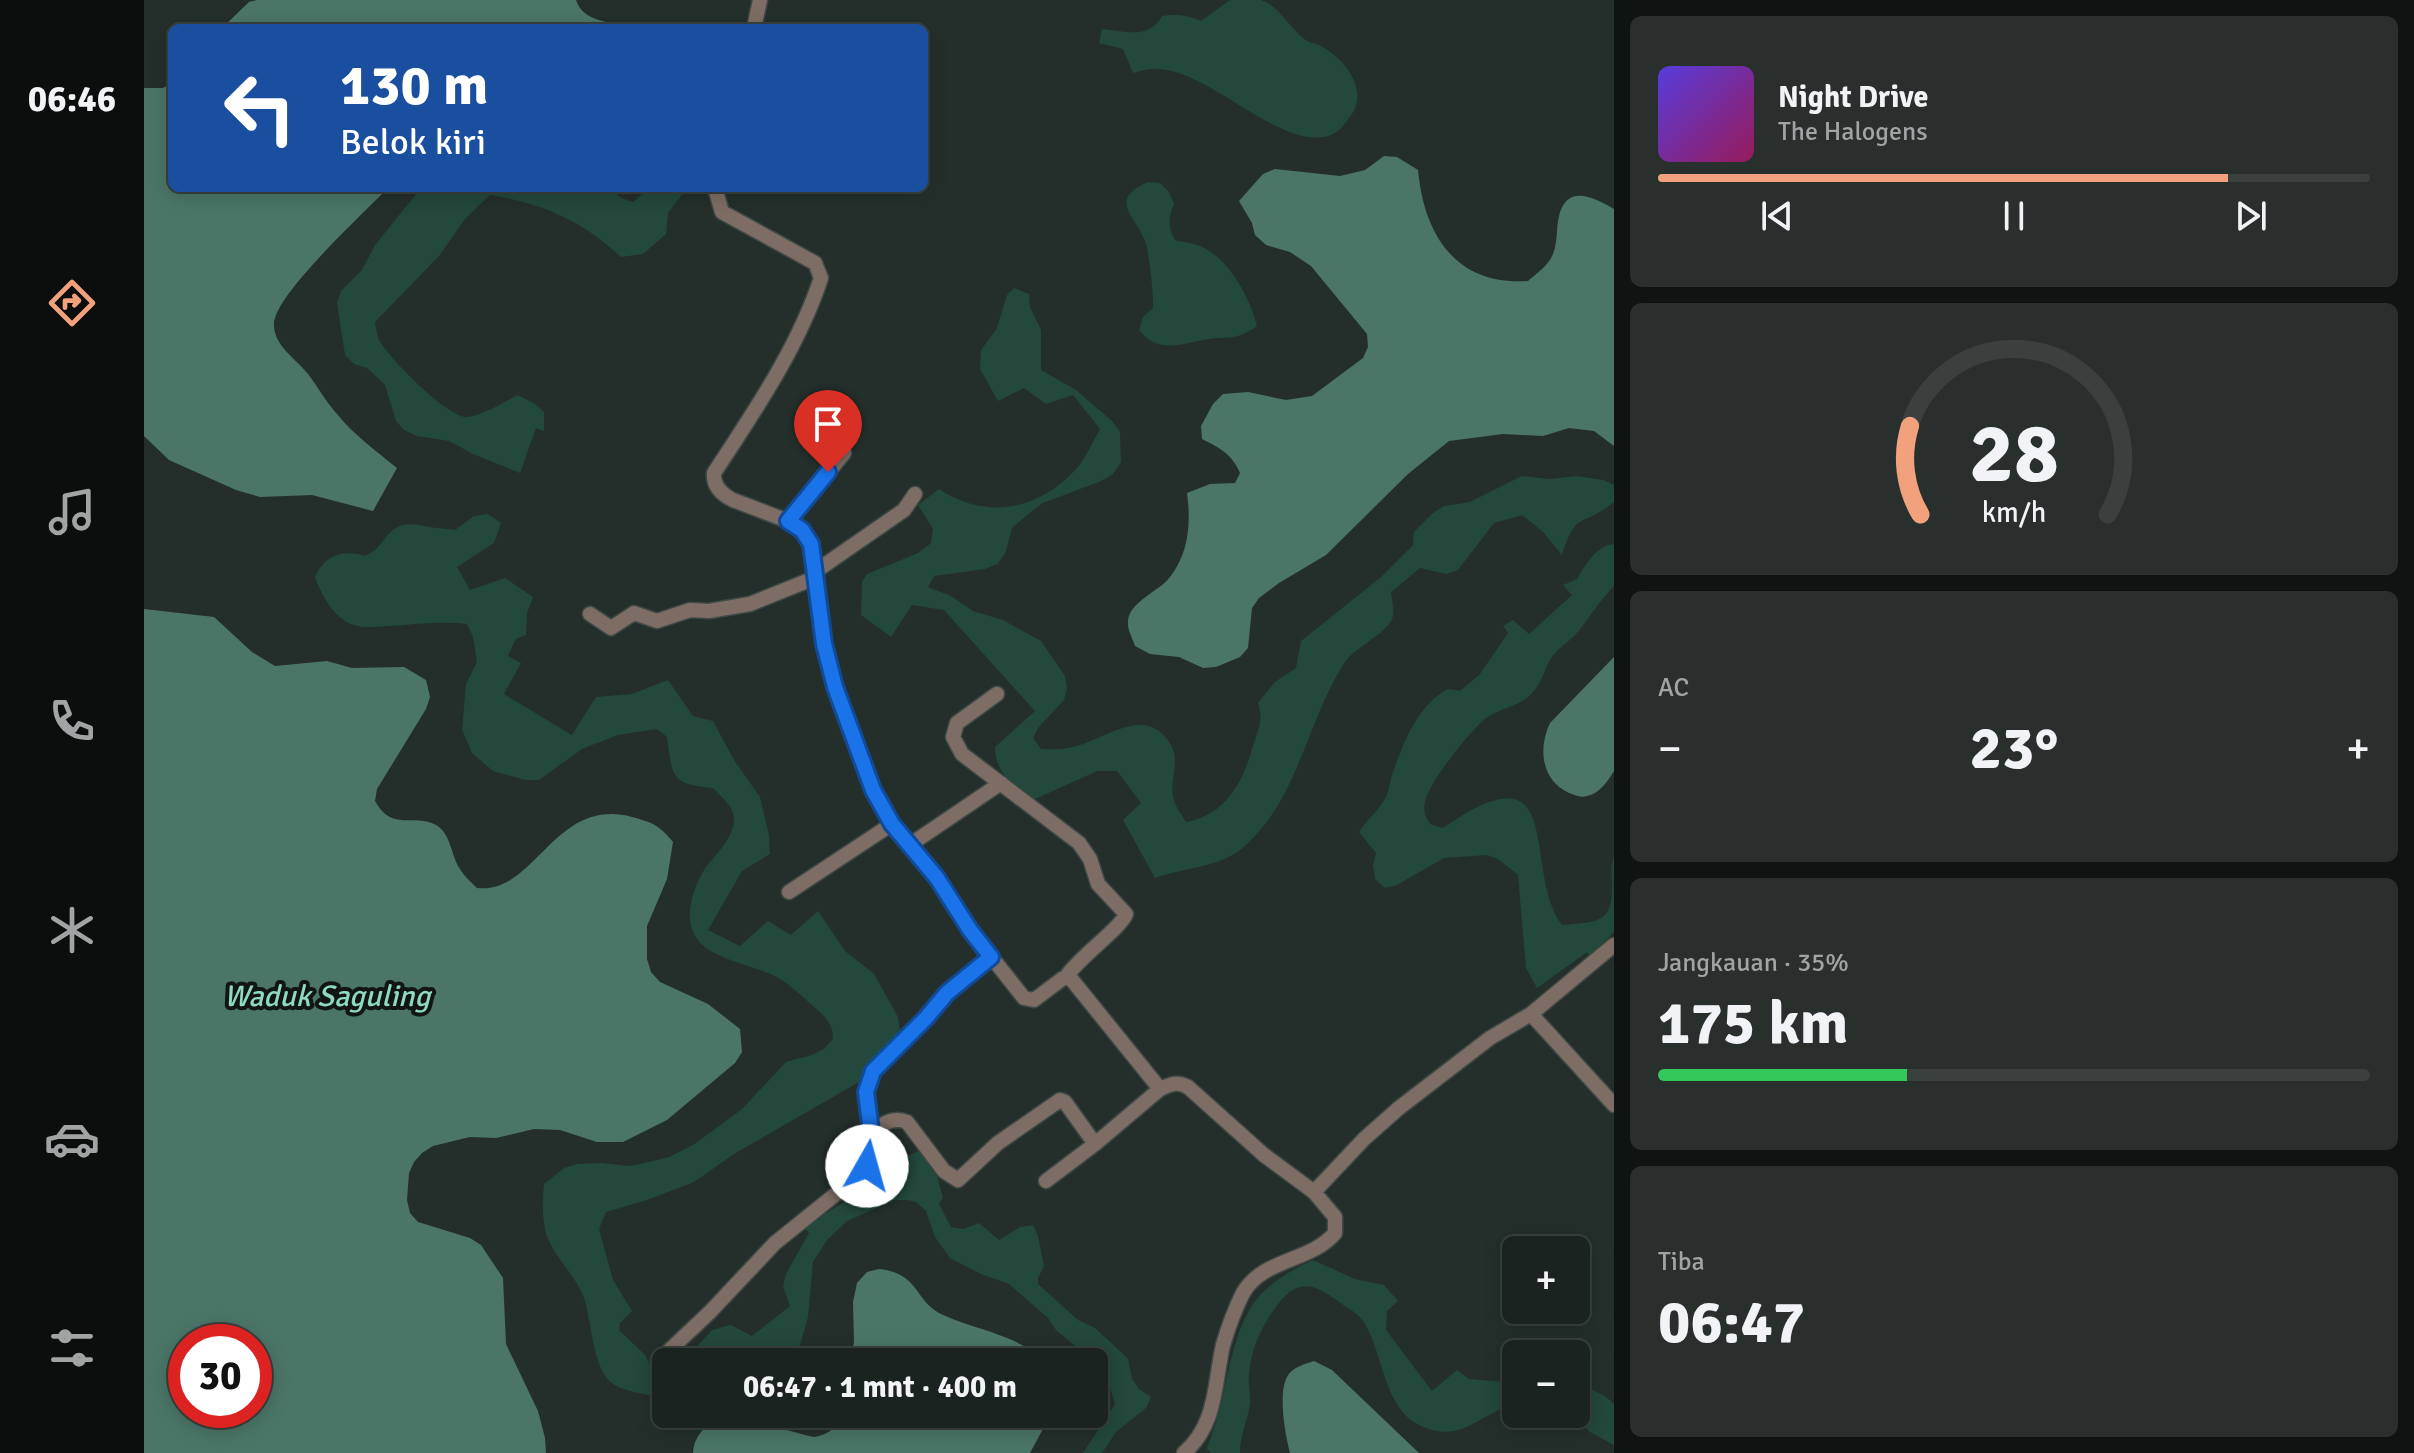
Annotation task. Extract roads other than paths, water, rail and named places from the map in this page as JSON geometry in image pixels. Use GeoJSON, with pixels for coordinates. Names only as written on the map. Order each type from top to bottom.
{"type":"FeatureCollection","features":[{"type":"Feature","properties":{"kind":"street"},"geometry":{"type":"LineString","coordinates":[[755,24],[760,0]]}},
{"type":"Feature","properties":{"kind":"street"},"geometry":{"type":"LineString","coordinates":[[716,192],[719,208],[727,216],[815,263],[821,273],[795,339],[767,390],[714,473],[714,483],[725,496],[788,521],[807,536],[817,574],[824,644],[835,687],[873,790],[892,824],[911,844],[991,957],[1030,1001],[1066,977],[1083,955],[1122,922],[1126,914],[1098,884],[1090,859],[1079,843],[962,754],[954,744],[957,723],[997,694]]}},
{"type":"Feature","properties":{"kind":"street"},"geometry":{"type":"LineString","coordinates":[[788,521],[844,453]]}},
{"type":"Feature","properties":{"kind":"street"},"geometry":{"type":"LineString","coordinates":[[590,614],[611,628],[634,613],[657,621],[690,610],[709,611],[750,604],[817,574],[904,510],[915,494]]}},
{"type":"Feature","properties":{"kind":"street"},"geometry":{"type":"LineString","coordinates":[[911,844],[1001,783]]}},
{"type":"Feature","properties":{"kind":"street"},"geometry":{"type":"LineString","coordinates":[[789,892],[892,824]]}},
{"type":"Feature","properties":{"kind":"street"},"geometry":{"type":"LineString","coordinates":[[1314,1192],[1364,1139],[1399,1108],[1490,1038],[1531,1014],[1614,945]]}},
{"type":"Feature","properties":{"kind":"street"},"geometry":{"type":"LineString","coordinates":[[672,1348],[775,1243],[862,1173],[870,1160],[872,1139],[866,1092],[873,1071],[947,993],[991,957]]}},
{"type":"Feature","properties":{"kind":"street"},"geometry":{"type":"LineString","coordinates":[[1066,977],[1076,983],[1160,1089]]}},
{"type":"Feature","properties":{"kind":"street"},"geometry":{"type":"LineString","coordinates":[[1531,1014],[1614,1105]]}},
{"type":"Feature","properties":{"kind":"street"},"geometry":{"type":"LineString","coordinates":[[1046,1181],[1160,1089],[1181,1083],[1264,1155],[1314,1192],[1335,1217],[1335,1233],[1321,1246],[1264,1272],[1244,1291],[1224,1344],[1209,1418],[1184,1453]]}},
{"type":"Feature","properties":{"kind":"street"},"geometry":{"type":"LineString","coordinates":[[872,1139],[885,1123],[900,1119],[907,1122],[944,1171],[958,1180],[998,1143],[1060,1100],[1065,1102],[1095,1144]]}},
{"type":"Feature","properties":{"kind":"water"},"geometry":{"type":"Polygon","coordinates":[[[576,0],[584,13],[613,24],[226,24],[249,2],[576,0]]]}},
{"type":"Feature","properties":{"kind":"water"},"geometry":{"type":"Polygon","coordinates":[[[168,85],[168,192],[384,192],[304,275],[278,311],[274,324],[281,345],[308,374],[344,422],[397,468],[373,511],[312,495],[260,497],[236,490],[169,460],[144,436],[144,88],[168,85]]]}},
{"type":"Feature","properties":{"kind":"water"},"geometry":{"type":"Polygon","coordinates":[[[1384,156],[1397,157],[1418,170],[1421,194],[1436,235],[1448,252],[1481,275],[1528,281],[1542,269],[1555,249],[1559,216],[1568,199],[1582,196],[1614,209],[1614,446],[1594,431],[1569,428],[1543,436],[1503,434],[1449,441],[1408,474],[1326,555],[1259,598],[1252,608],[1248,648],[1240,657],[1216,667],[1203,668],[1179,657],[1150,654],[1135,646],[1128,628],[1129,615],[1133,608],[1170,577],[1181,558],[1188,526],[1187,493],[1210,484],[1235,483],[1240,473],[1225,452],[1202,439],[1201,426],[1213,404],[1223,394],[1248,392],[1286,400],[1312,396],[1363,358],[1368,347],[1367,334],[1311,266],[1290,252],[1266,245],[1255,235],[1239,201],[1263,174],[1275,169],[1340,176],[1365,170],[1384,156]]]}},
{"type":"Feature","properties":{"kind":"water","name":"Waduk Saguling"},"geometry":{"type":"Polygon","coordinates":[[[144,609],[214,617],[252,652],[275,666],[327,661],[352,668],[404,667],[426,680],[430,697],[426,709],[377,789],[375,801],[388,816],[427,822],[441,829],[460,869],[477,888],[497,886],[515,877],[564,832],[583,820],[605,814],[650,823],[673,842],[667,879],[647,926],[647,959],[651,972],[660,982],[708,1004],[740,1029],[742,1052],[735,1063],[667,1120],[623,1142],[597,1142],[560,1130],[534,1129],[496,1138],[470,1137],[433,1146],[414,1162],[409,1173],[407,1200],[410,1213],[418,1222],[470,1238],[481,1245],[503,1278],[506,1344],[538,1411],[546,1453],[144,1453],[144,609]]]}},
{"type":"Feature","properties":{"kind":"water"},"geometry":{"type":"Polygon","coordinates":[[[1614,657],[1614,771],[1595,793],[1578,796],[1560,787],[1548,772],[1543,753],[1546,733],[1550,723],[1614,657]]]}},
{"type":"Feature","properties":{"kind":"water"},"geometry":{"type":"Polygon","coordinates":[[[879,1269],[902,1276],[943,1315],[1026,1348],[853,1348],[853,1302],[857,1283],[867,1272],[879,1269]]]}},
{"type":"Feature","properties":{"kind":"water"},"geometry":{"type":"Polygon","coordinates":[[[1314,1361],[1332,1370],[1419,1453],[1290,1453],[1283,1414],[1284,1384],[1292,1371],[1314,1361]]]}},
{"type":"Feature","properties":{"kind":"water"},"geometry":{"type":"Polygon","coordinates":[[[705,1428],[781,1428],[814,1437],[831,1430],[1043,1428],[1030,1453],[693,1453],[697,1439],[705,1428]]]}}]}
